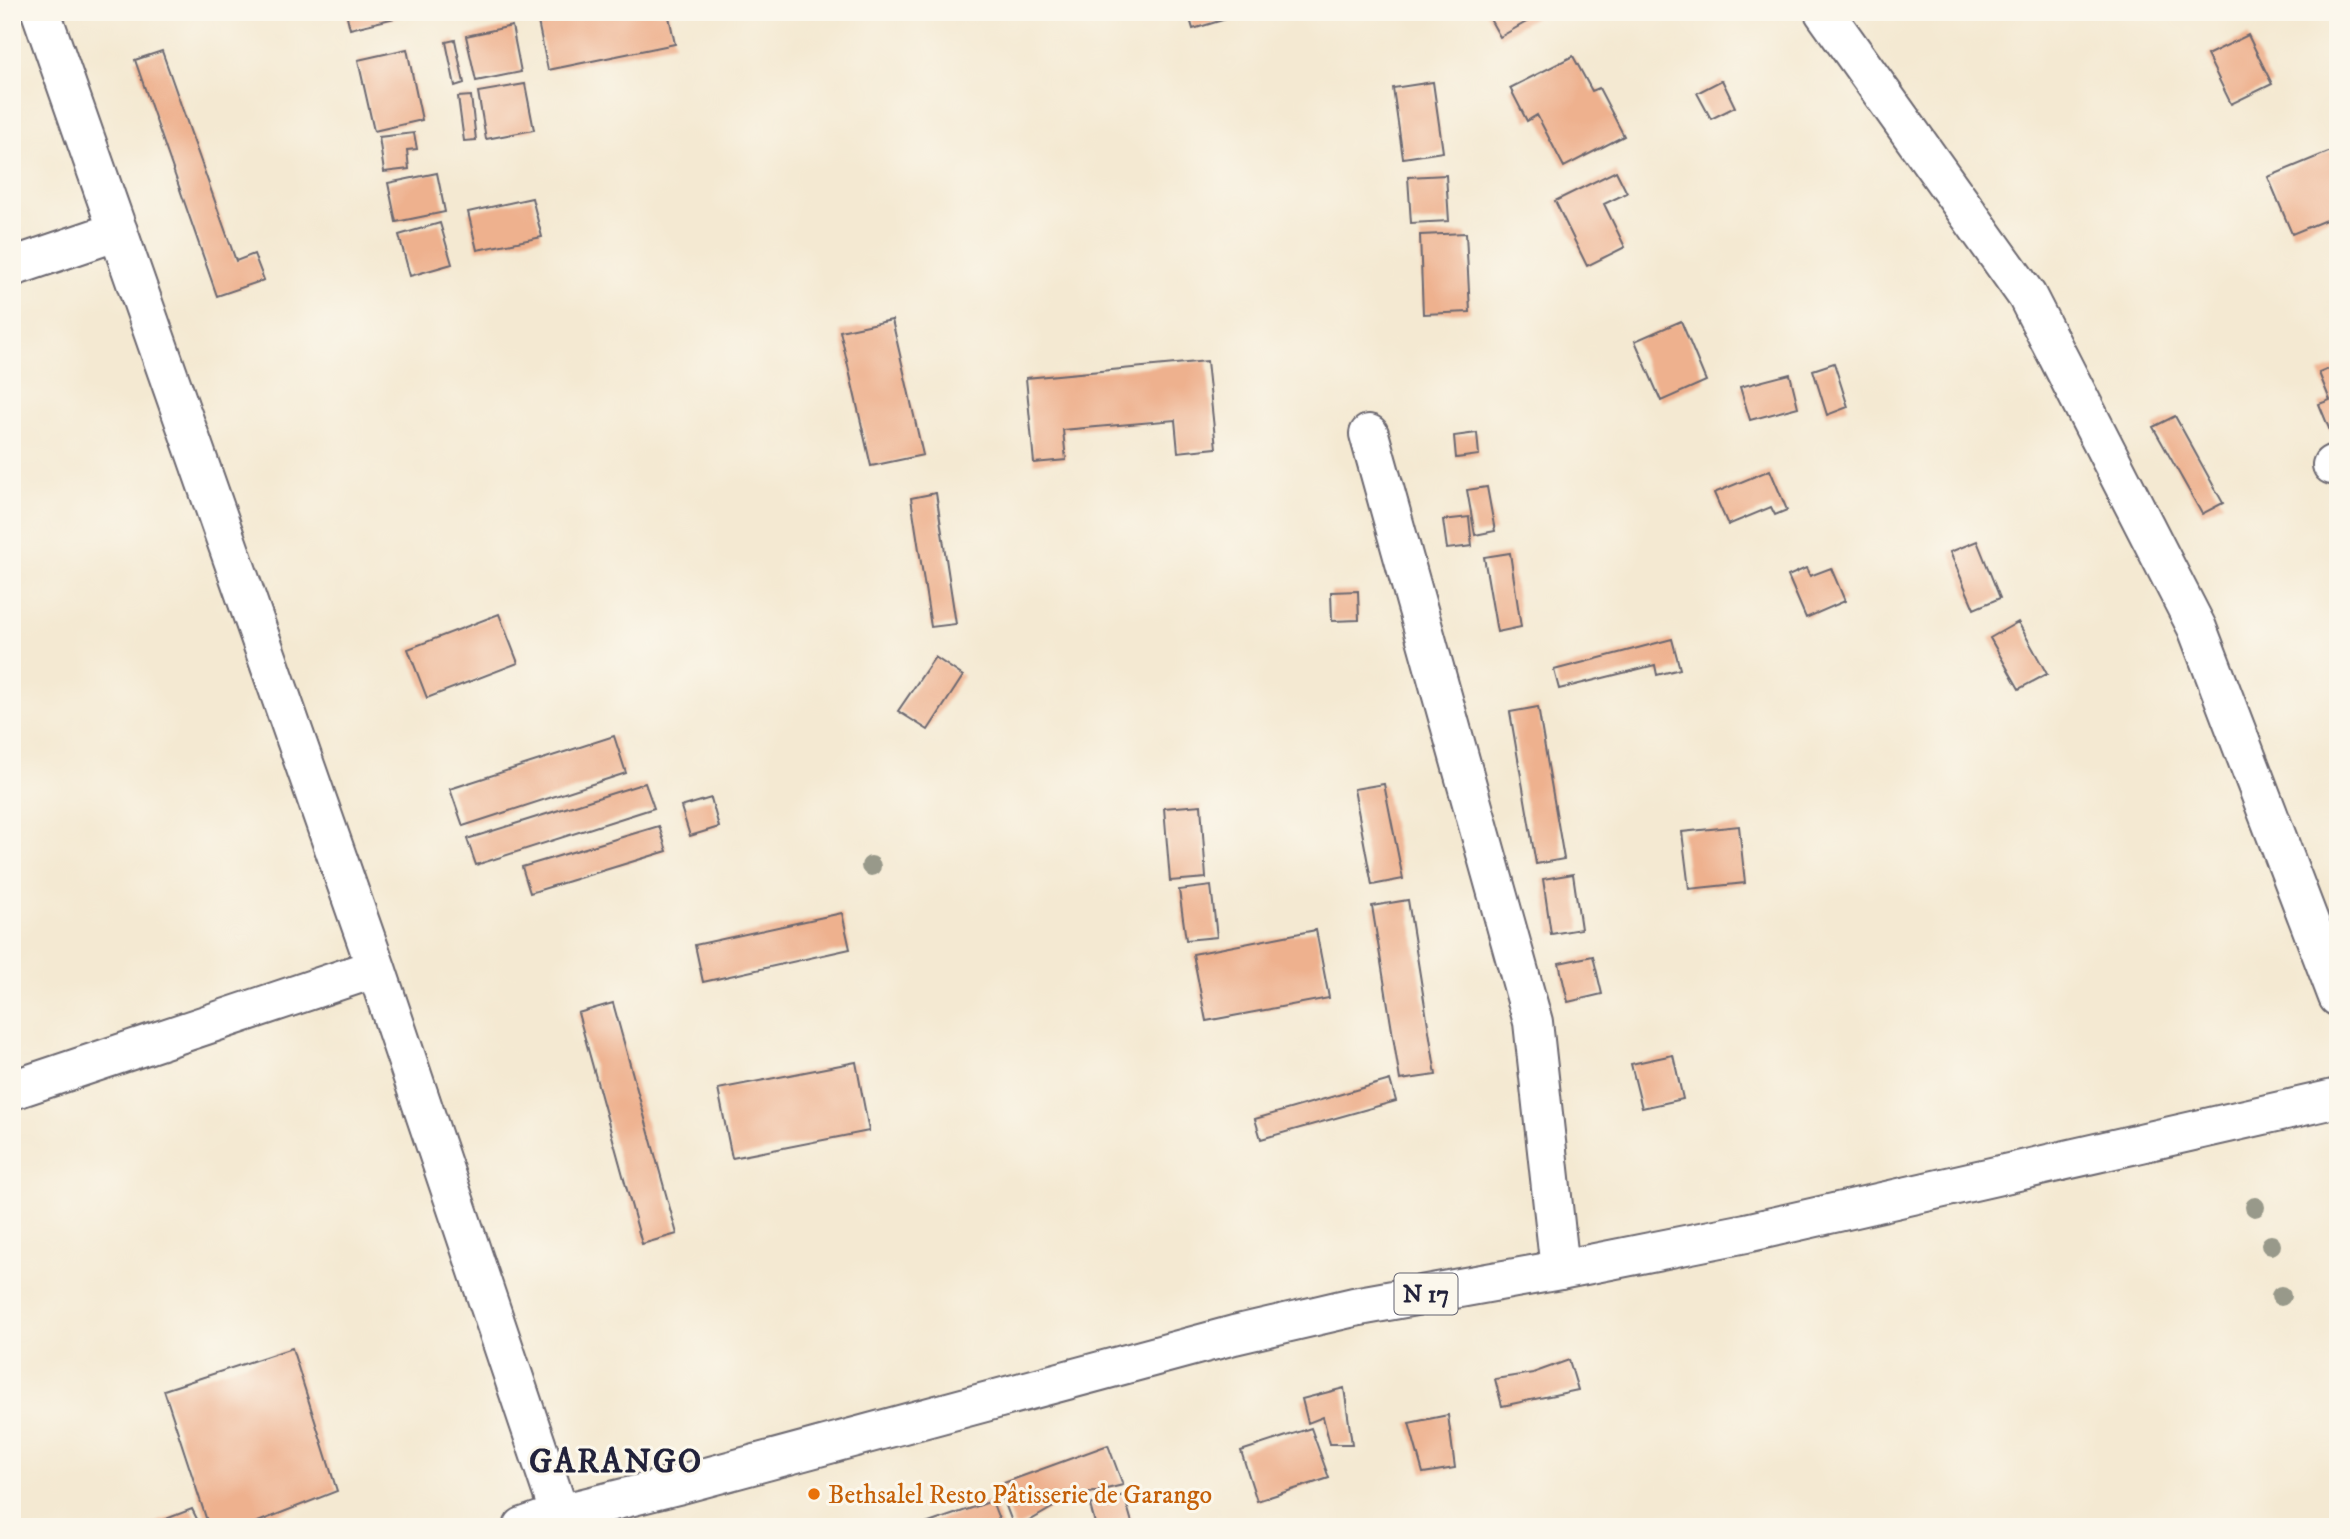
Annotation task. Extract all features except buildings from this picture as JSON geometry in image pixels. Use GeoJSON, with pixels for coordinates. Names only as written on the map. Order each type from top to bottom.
{"type":"FeatureCollection","features":[{"type":"Feature","properties":{"kind":"street"},"geometry":{"type":"LineString","coordinates":[[41,12],[376,968],[562,1520]]}},
{"type":"Feature","properties":{"kind":"street"},"geometry":{"type":"LineString","coordinates":[[1824,12],[2027,296],[2197,628],[2338,997]]}},
{"type":"Feature","properties":{"kind":"street"},"geometry":{"type":"LineString","coordinates":[[12,267],[118,231]]}},
{"type":"Feature","properties":{"kind":"street"},"geometry":{"type":"LineString","coordinates":[[1369,434],[1533,1022],[1560,1270]]}},
{"type":"Feature","properties":{"kind":"street"},"geometry":{"type":"LineString","coordinates":[[12,1090],[376,968]]}},
{"type":"Feature","properties":{"kind":"street","name":"N 17"},"geometry":{"type":"LineString","coordinates":[[523,1527],[562,1520],[681,1484],[1234,1335],[1354,1307],[1746,1233],[2338,1098]]}},
{"type":"Feature","properties":{"kind":"place","name":"Bethsalel Resto Pâtisserie de Garango"},"geometry":{"type":"Point","coordinates":[814,1494]}},
{"type":"Feature","properties":{"kind":"district","name":"GARANGO"},"geometry":{"type":"Point","coordinates":[616,1460]}}]}
